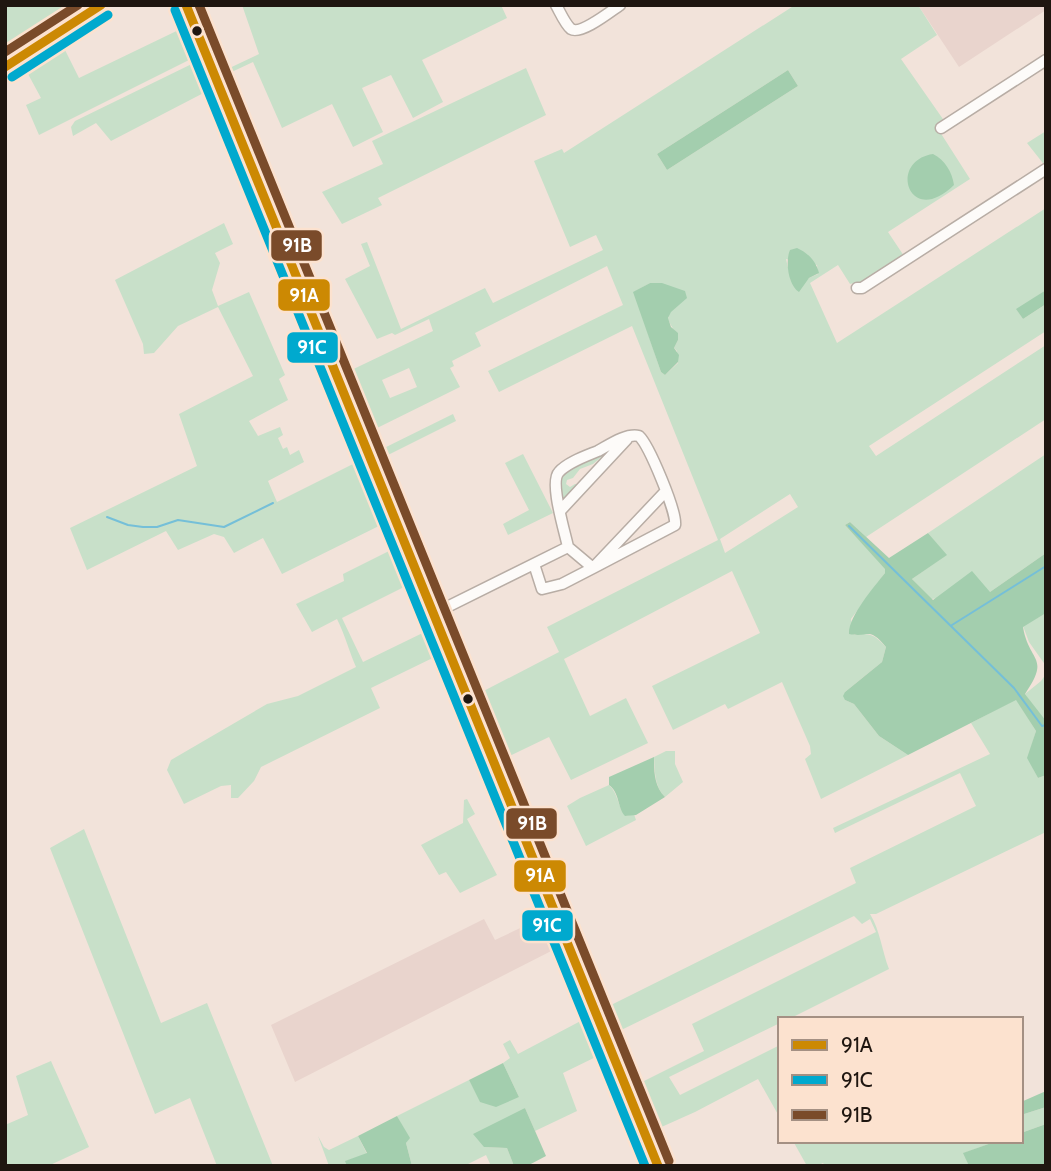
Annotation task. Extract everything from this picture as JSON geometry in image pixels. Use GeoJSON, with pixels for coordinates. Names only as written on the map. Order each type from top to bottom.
{"type":"FeatureCollection","features":[{"type":"Feature","properties":{"kind":"street"},"geometry":{"type":"LineString","coordinates":[[5,67],[101,5]]}},
{"type":"Feature","properties":{"kind":"street"},"geometry":{"type":"LineString","coordinates":[[186,5],[658,1166]]}},
{"type":"Feature","properties":{"kind":"street"},"geometry":{"type":"LineString","coordinates":[[556,5],[569,26],[576,31],[620,5]]}},
{"type":"Feature","properties":{"kind":"street"},"geometry":{"type":"LineString","coordinates":[[941,128],[1046,60]]}},
{"type":"Feature","properties":{"kind":"street"},"geometry":{"type":"LineString","coordinates":[[857,288],[862,289],[1046,169]]}},
{"type":"Feature","properties":{"kind":"street"},"geometry":{"type":"LineString","coordinates":[[534,564],[542,589],[562,584],[673,528],[676,520],[644,441],[637,435],[631,435],[559,471],[555,483],[568,547],[593,568]]}},
{"type":"Feature","properties":{"kind":"street"},"geometry":{"type":"LineString","coordinates":[[560,511],[631,435]]}},
{"type":"Feature","properties":{"kind":"street"},"geometry":{"type":"LineString","coordinates":[[593,568],[665,492]]}},
{"type":"Feature","properties":{"kind":"street"},"geometry":{"type":"LineString","coordinates":[[435,613],[568,547]]}},
{"type":"Feature","properties":{"kind":"shaded area"},"geometry":{"type":"Polygon","coordinates":[[[918,5],[1046,5],[1046,10],[959,67],[918,5]]]}},
{"type":"Feature","properties":{"kind":"shaded area"},"geometry":{"type":"Polygon","coordinates":[[[550,914],[563,945],[295,1082],[271,1025],[484,919],[495,940],[550,914]]]}},
{"type":"Feature","properties":{"kind":"green space"},"geometry":{"type":"Polygon","coordinates":[[[5,5],[95,5],[5,64],[5,5]]]}},
{"type":"Feature","properties":{"kind":"green space"},"geometry":{"type":"Polygon","coordinates":[[[242,5],[501,5],[507,18],[422,60],[443,102],[413,118],[391,75],[362,88],[383,132],[353,147],[332,104],[282,128],[253,62],[221,77],[230,98],[227,98],[210,52],[219,73],[259,54],[242,5]]]}},
{"type":"Feature","properties":{"kind":"green space"},"geometry":{"type":"Polygon","coordinates":[[[795,5],[918,5],[937,35],[901,59],[945,122],[940,132],[970,179],[888,232],[904,256],[862,285],[858,282],[850,284],[838,265],[810,283],[837,343],[1046,208],[1046,290],[1017,310],[1023,319],[1046,304],[1046,331],[869,446],[876,456],[1046,345],[1046,419],[866,537],[850,522],[845,525],[885,568],[885,573],[851,619],[854,635],[872,635],[886,647],[882,662],[845,692],[845,700],[854,704],[879,736],[908,755],[821,799],[805,759],[811,754],[810,746],[782,682],[728,709],[725,704],[673,730],[652,686],[760,633],[732,571],[564,659],[590,716],[626,698],[648,743],[571,780],[549,737],[501,760],[506,773],[502,773],[473,700],[475,699],[467,685],[469,683],[474,696],[559,652],[547,627],[718,540],[632,326],[499,392],[488,371],[623,305],[607,266],[475,333],[481,346],[452,361],[454,366],[450,368],[460,387],[367,435],[341,375],[433,331],[429,319],[395,335],[392,333],[377,339],[345,279],[370,266],[361,244],[367,242],[401,329],[485,288],[493,303],[603,250],[596,235],[570,247],[534,161],[562,149],[564,153],[795,5]],[[788,70],[657,154],[667,170],[798,86],[788,70]],[[786,259],[791,281],[805,282],[818,274],[817,265],[786,259]],[[650,283],[634,292],[661,372],[665,375],[678,363],[677,351],[674,348],[678,340],[668,319],[670,312],[662,283],[650,283]],[[409,368],[382,380],[390,398],[417,387],[409,368]],[[790,494],[720,539],[725,553],[798,507],[790,494]]]}},
{"type":"Feature","properties":{"kind":"green space"},"geometry":{"type":"Polygon","coordinates":[[[191,24],[203,53],[39,135],[26,105],[41,98],[21,61],[58,36],[79,78],[191,24]]]}},
{"type":"Feature","properties":{"kind":"green space"},"geometry":{"type":"Polygon","coordinates":[[[204,58],[217,86],[111,141],[96,123],[73,136],[71,127],[75,121],[204,58]]]}},
{"type":"Feature","properties":{"kind":"green space"},"geometry":{"type":"Polygon","coordinates":[[[526,68],[546,115],[378,198],[382,205],[342,224],[322,192],[383,164],[372,141],[526,68]]]}},
{"type":"Feature","properties":{"kind":"green space"},"geometry":{"type":"Polygon","coordinates":[[[788,70],[798,86],[667,170],[657,154],[788,70]]]}},
{"type":"Feature","properties":{"kind":"green space"},"geometry":{"type":"Polygon","coordinates":[[[1046,131],[1046,167],[1027,143],[1046,131]]]}},
{"type":"Feature","properties":{"kind":"green space"},"geometry":{"type":"Polygon","coordinates":[[[933,154],[947,167],[954,185],[938,197],[925,200],[915,196],[909,189],[908,178],[911,168],[919,159],[933,154]]]}},
{"type":"Feature","properties":{"kind":"green space"},"geometry":{"type":"Polygon","coordinates":[[[224,223],[233,244],[215,253],[220,263],[212,290],[218,306],[249,292],[285,375],[279,379],[288,400],[249,421],[258,436],[280,427],[283,435],[278,438],[283,449],[287,447],[290,455],[299,450],[304,462],[268,481],[277,502],[367,457],[393,519],[282,574],[263,538],[234,553],[224,537],[214,534],[178,550],[166,531],[87,570],[70,528],[197,466],[179,414],[253,376],[218,307],[178,326],[154,353],[144,354],[143,344],[115,280],[224,223]]]}},
{"type":"Feature","properties":{"kind":"green space"},"geometry":{"type":"Polygon","coordinates":[[[797,248],[811,258],[819,273],[809,278],[799,292],[792,284],[788,266],[790,250],[797,248]]]}},
{"type":"Feature","properties":{"kind":"green space"},"geometry":{"type":"Polygon","coordinates":[[[650,283],[662,283],[685,291],[687,298],[668,318],[671,327],[678,333],[674,348],[679,355],[678,362],[665,375],[661,372],[633,292],[650,283]]]}},
{"type":"Feature","properties":{"kind":"green space"},"geometry":{"type":"Polygon","coordinates":[[[1046,290],[1046,304],[1023,319],[1016,309],[1046,290]]]}},
{"type":"Feature","properties":{"kind":"green space"},"geometry":{"type":"Polygon","coordinates":[[[453,414],[456,421],[378,460],[387,483],[384,482],[366,440],[371,438],[376,452],[453,414]]]}},
{"type":"Feature","properties":{"kind":"green space"},"geometry":{"type":"Polygon","coordinates":[[[610,450],[567,480],[566,484],[570,487],[581,485],[563,500],[557,484],[565,470],[610,450]]]}},
{"type":"Feature","properties":{"kind":"green space"},"geometry":{"type":"Polygon","coordinates":[[[523,454],[553,513],[508,535],[503,524],[529,510],[505,463],[523,454]]]}},
{"type":"Feature","properties":{"kind":"green space"},"geometry":{"type":"Polygon","coordinates":[[[1046,454],[1046,553],[990,592],[931,599],[912,579],[946,555],[928,533],[1046,454]]]}},
{"type":"Feature","properties":{"kind":"green space"},"geometry":{"type":"Polygon","coordinates":[[[850,522],[889,558],[928,533],[947,555],[912,579],[933,600],[972,571],[990,592],[1046,553],[1046,613],[1023,627],[1037,666],[1033,682],[1025,694],[1046,721],[1046,775],[1038,778],[1027,758],[1036,731],[1016,700],[908,755],[879,736],[854,704],[845,700],[845,692],[882,662],[886,647],[872,635],[849,634],[857,611],[885,573],[885,569],[845,525],[850,522]]]}},
{"type":"Feature","properties":{"kind":"green space"},"geometry":{"type":"Polygon","coordinates":[[[403,544],[418,580],[342,618],[363,662],[437,626],[447,651],[371,688],[380,708],[261,767],[254,781],[238,798],[231,798],[231,785],[221,786],[184,804],[167,770],[171,760],[267,704],[298,696],[356,667],[337,619],[312,632],[296,604],[344,581],[343,574],[403,544]]]}},
{"type":"Feature","properties":{"kind":"green space"},"geometry":{"type":"Polygon","coordinates":[[[1046,613],[1046,666],[1029,642],[1023,626],[1046,613]]]}},
{"type":"Feature","properties":{"kind":"green space"},"geometry":{"type":"Polygon","coordinates":[[[1046,674],[1046,721],[1044,721],[1025,694],[1046,674]]]}},
{"type":"Feature","properties":{"kind":"green space"},"geometry":{"type":"Polygon","coordinates":[[[1016,699],[1036,731],[1028,758],[1038,778],[1046,775],[1046,832],[876,914],[870,914],[889,969],[793,1017],[778,1017],[778,1024],[669,1077],[680,1095],[778,1046],[778,1114],[758,1079],[648,1133],[615,1055],[618,1051],[634,1086],[704,1051],[692,1024],[876,932],[870,919],[862,924],[854,916],[609,1036],[588,983],[591,982],[603,1009],[856,883],[850,868],[976,806],[960,773],[835,833],[833,828],[990,754],[971,723],[1016,699]]]}},
{"type":"Feature","properties":{"kind":"green space"},"geometry":{"type":"Polygon","coordinates":[[[666,751],[675,751],[675,764],[683,782],[665,797],[657,783],[654,757],[666,751]]]}},
{"type":"Feature","properties":{"kind":"green space"},"geometry":{"type":"Polygon","coordinates":[[[654,757],[657,783],[665,797],[636,815],[625,816],[613,788],[609,785],[609,777],[654,757]]]}},
{"type":"Feature","properties":{"kind":"green space"},"geometry":{"type":"Polygon","coordinates":[[[609,785],[626,816],[634,814],[636,820],[586,846],[567,806],[609,785]]]}},
{"type":"Feature","properties":{"kind":"green space"},"geometry":{"type":"Polygon","coordinates":[[[467,799],[475,814],[467,819],[497,875],[460,893],[446,872],[439,875],[421,845],[463,823],[464,800],[467,799]]]}},
{"type":"Feature","properties":{"kind":"green space"},"geometry":{"type":"Polygon","coordinates":[[[84,829],[161,1023],[207,1003],[273,1166],[217,1166],[190,1098],[155,1114],[50,848],[84,829]]]}},
{"type":"Feature","properties":{"kind":"green space"},"geometry":{"type":"Polygon","coordinates":[[[592,1015],[614,1069],[606,1052],[563,1073],[577,1111],[535,1131],[525,1108],[484,1147],[507,1148],[514,1166],[491,1166],[486,1155],[464,1166],[412,1166],[406,1143],[409,1138],[397,1116],[469,1080],[481,1102],[519,1097],[503,1063],[510,1058],[503,1044],[510,1040],[518,1054],[592,1015]]]}},
{"type":"Feature","properties":{"kind":"green space"},"geometry":{"type":"Polygon","coordinates":[[[51,1061],[89,1147],[48,1166],[5,1166],[5,1125],[28,1115],[16,1076],[51,1061]]]}},
{"type":"Feature","properties":{"kind":"green space"},"geometry":{"type":"Polygon","coordinates":[[[503,1063],[519,1097],[496,1107],[480,1102],[469,1080],[503,1063]]]}},
{"type":"Feature","properties":{"kind":"green space"},"geometry":{"type":"Polygon","coordinates":[[[1046,1091],[1046,1107],[1023,1114],[1023,1101],[1046,1091]]]}},
{"type":"Feature","properties":{"kind":"green space"},"geometry":{"type":"Polygon","coordinates":[[[1046,1107],[1046,1124],[1023,1132],[1023,1114],[1046,1107]]]}},
{"type":"Feature","properties":{"kind":"green space"},"geometry":{"type":"Polygon","coordinates":[[[525,1108],[546,1156],[527,1166],[514,1166],[507,1148],[484,1147],[473,1134],[525,1108]]]}},
{"type":"Feature","properties":{"kind":"green space"},"geometry":{"type":"Polygon","coordinates":[[[397,1116],[410,1138],[406,1143],[412,1166],[347,1166],[345,1161],[367,1153],[358,1136],[397,1116]]]}},
{"type":"Feature","properties":{"kind":"green space"},"geometry":{"type":"Polygon","coordinates":[[[1046,1124],[1046,1166],[969,1166],[963,1153],[991,1143],[1023,1143],[1023,1132],[1046,1124]]]}},
{"type":"Feature","properties":{"kind":"green space"},"geometry":{"type":"Polygon","coordinates":[[[318,1136],[329,1150],[358,1136],[367,1154],[346,1161],[347,1166],[329,1166],[318,1136]]]}},
{"type":"Feature","properties":{"kind":"green space"},"geometry":{"type":"Polygon","coordinates":[[[794,1143],[992,1143],[964,1153],[969,1166],[825,1166],[823,1163],[807,1166],[794,1143]]]}},
{"type":"Feature","properties":{"kind":"waterway"},"geometry":{"type":"LineString","coordinates":[[107,517],[143,527],[157,527],[178,520],[224,527],[273,503]]}},
{"type":"Feature","properties":{"kind":"waterway"},"geometry":{"type":"LineString","coordinates":[[849,526],[1014,688],[1042,726],[1046,725]]}},
{"type":"Feature","properties":{"kind":"waterway"},"geometry":{"type":"LineString","coordinates":[[952,625],[1046,566]]}},
{"type":"Feature","properties":{"kind":"transit line","name":"91B"},"geometry":{"type":"LineString","coordinates":[[5,52],[78,5]]}},
{"type":"Feature","properties":{"kind":"transit line","name":"91A"},"geometry":{"type":"LineString","coordinates":[[5,67],[101,5]]}},
{"type":"Feature","properties":{"kind":"transit line","name":"91A"},"geometry":{"type":"LineString","coordinates":[[186,5],[658,1166]]}},
{"type":"Feature","properties":{"kind":"transit line","name":"91B"},"geometry":{"type":"LineString","coordinates":[[199,5],[669,1161]]}},
{"type":"Feature","properties":{"kind":"transit line","name":"91C"},"geometry":{"type":"LineString","coordinates":[[175,10],[645,1166]]}},
{"type":"Feature","properties":{"kind":"transit line","name":"91C"},"geometry":{"type":"LineString","coordinates":[[12,77],[108,15]]}}]}
